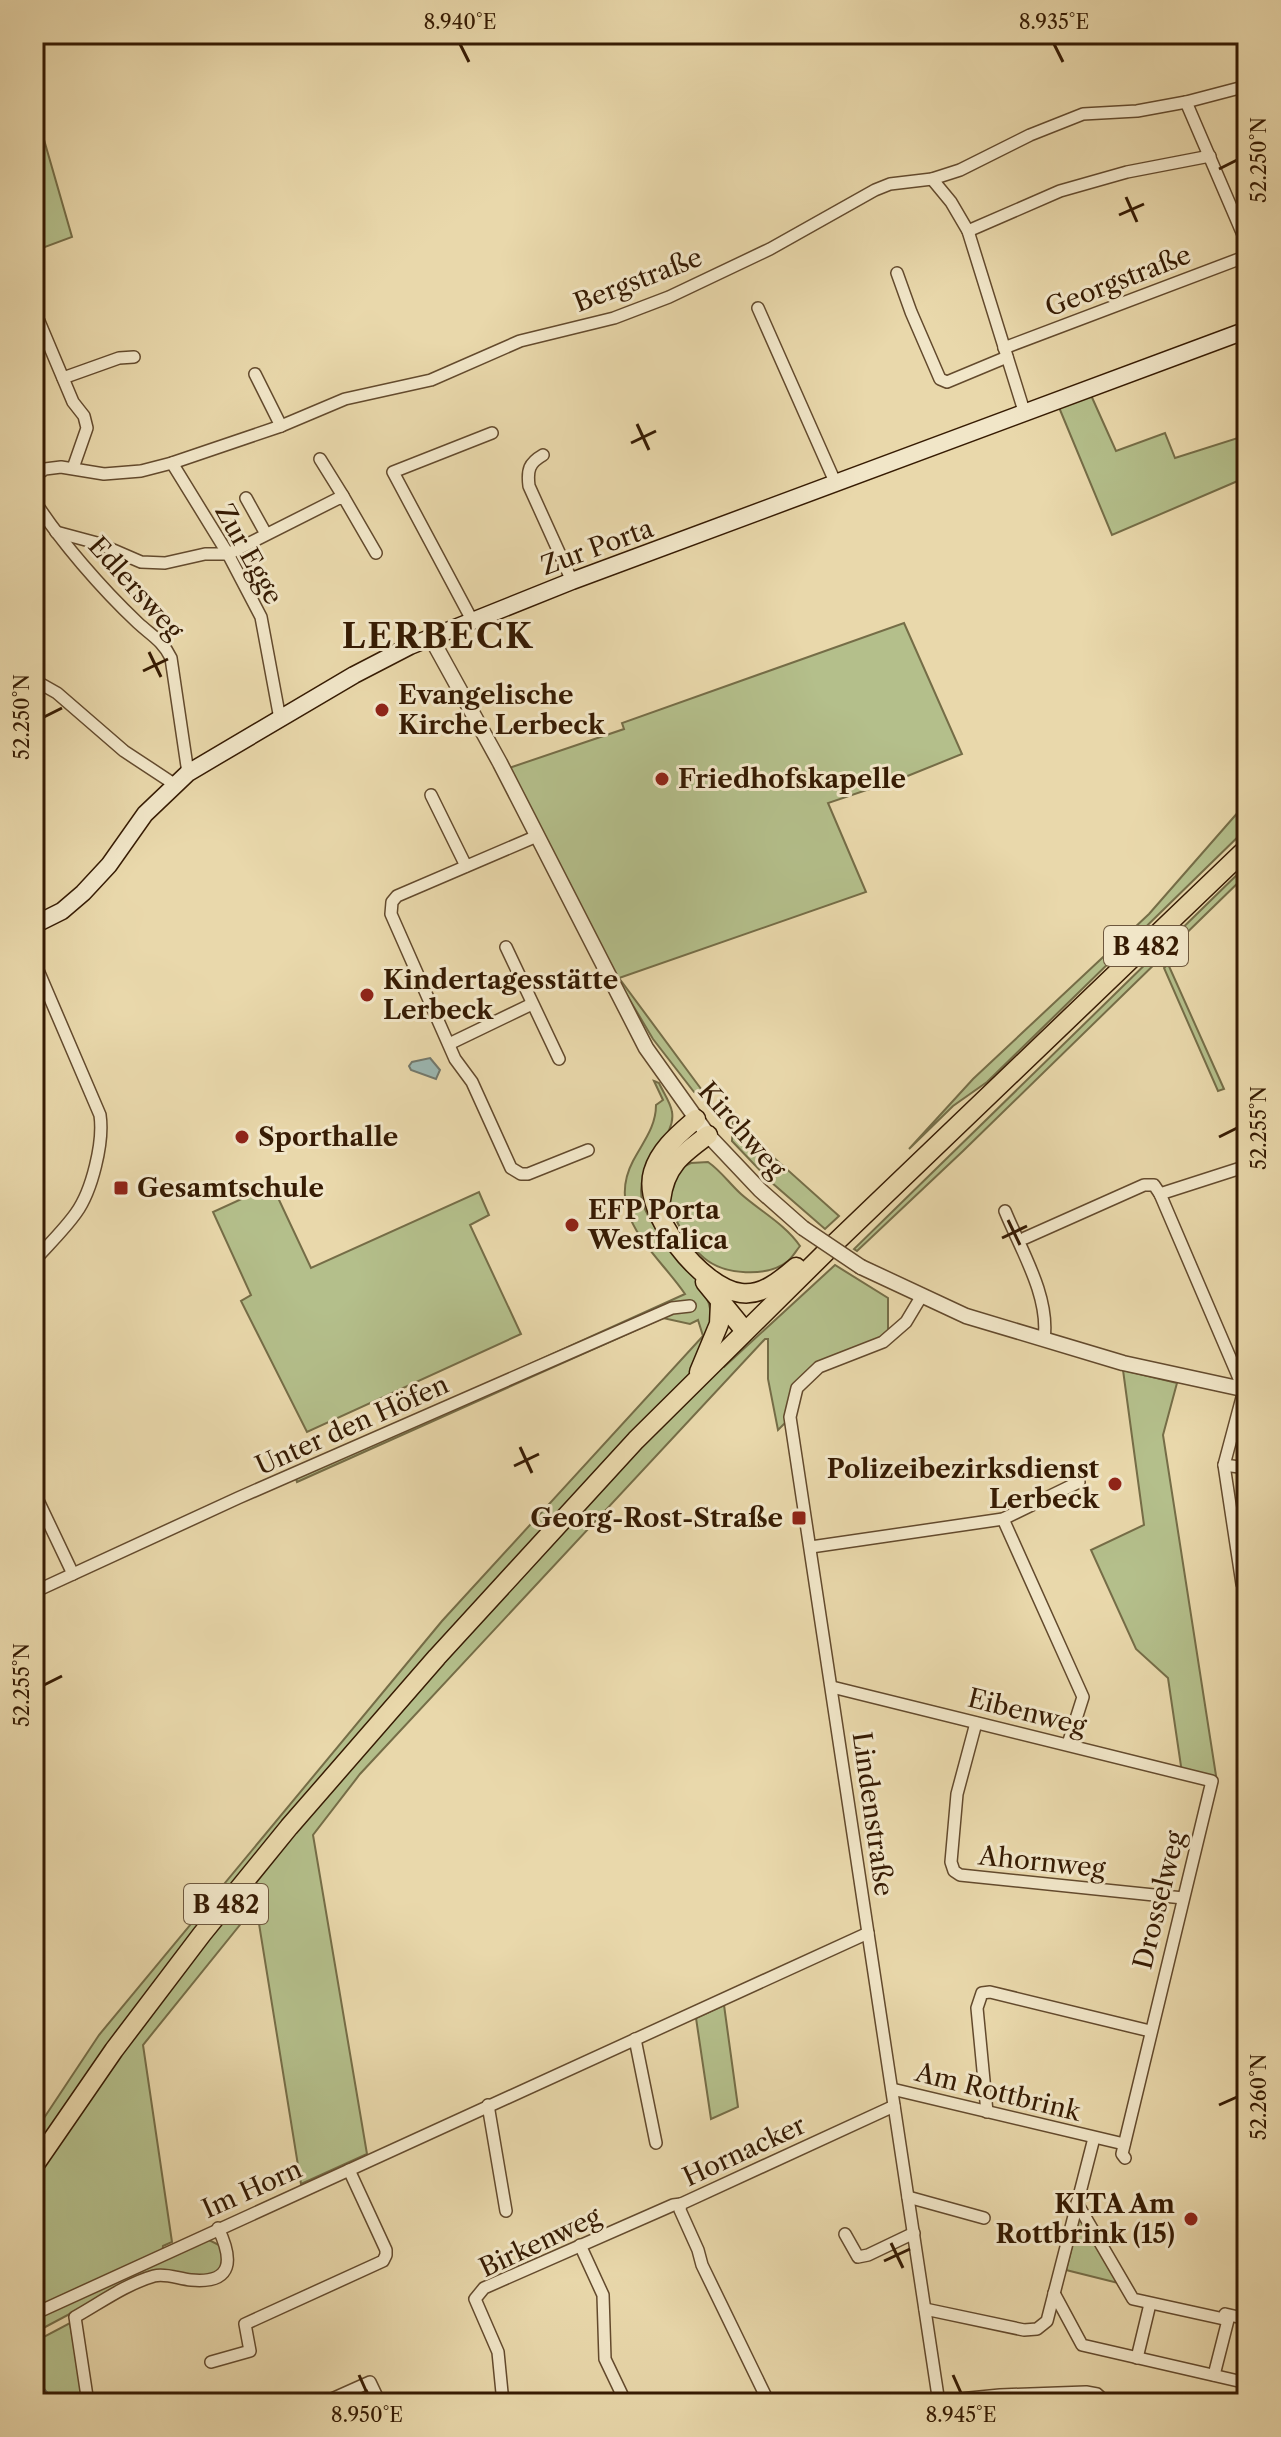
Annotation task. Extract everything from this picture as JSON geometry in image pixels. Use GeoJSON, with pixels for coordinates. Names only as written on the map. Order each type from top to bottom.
{"type":"FeatureCollection","features":[{"type":"Feature","properties":{"kind":"main road","name":"Zur Porta"},"geometry":{"type":"LineString","coordinates":[[34,925],[62,911],[83,893],[109,865],[145,814],[188,773],[354,675],[430,636],[1247,330]]}},
{"type":"Feature","properties":{"kind":"main road","name":"B 482"},"geometry":{"type":"LineString","coordinates":[[34,2166],[114,2050],[289,1827],[437,1657],[636,1440],[836,1242],[1247,848]]}},
{"type":"Feature","properties":{"kind":"main road"},"geometry":{"type":"LineString","coordinates":[[696,1119],[663,1152],[653,1172],[651,1191],[654,1205],[688,1257],[750,1326]]}},
{"type":"Feature","properties":{"kind":"main road"},"geometry":{"type":"LineString","coordinates":[[661,1219],[664,1177],[674,1163],[708,1135]]}},
{"type":"Feature","properties":{"kind":"main road"},"geometry":{"type":"LineString","coordinates":[[721,1295],[757,1293],[806,1257],[836,1242]]}},
{"type":"Feature","properties":{"kind":"main road"},"geometry":{"type":"LineString","coordinates":[[697,1377],[719,1324],[721,1295]]}},
{"type":"Feature","properties":{"kind":"street","name":"Bergstraße"},"geometry":{"type":"LineString","coordinates":[[34,476],[45,469],[73,468],[104,474],[141,471],[281,426],[345,399],[431,380],[520,341],[614,318],[669,297],[770,249],[875,190],[890,184],[932,179],[960,170],[1030,135],[1083,114],[1137,111],[1247,86]]}},
{"type":"Feature","properties":{"kind":"street"},"geometry":{"type":"LineString","coordinates":[[1186,102],[1247,244]]}},
{"type":"Feature","properties":{"kind":"street"},"geometry":{"type":"LineString","coordinates":[[968,231],[1060,191],[1127,172],[1210,156]]}},
{"type":"Feature","properties":{"kind":"street"},"geometry":{"type":"LineString","coordinates":[[932,179],[951,202],[968,231],[1024,411]]}},
{"type":"Feature","properties":{"kind":"street","name":"Georgstraße"},"geometry":{"type":"LineString","coordinates":[[897,273],[940,379],[947,382],[1006,353],[1247,256]]}},
{"type":"Feature","properties":{"kind":"street"},"geometry":{"type":"LineString","coordinates":[[34,277],[38,319],[73,402],[87,421],[73,468]]}},
{"type":"Feature","properties":{"kind":"street"},"geometry":{"type":"LineString","coordinates":[[758,308],[836,484]]}},
{"type":"Feature","properties":{"kind":"street"},"geometry":{"type":"LineString","coordinates":[[63,378],[119,358],[134,357]]}},
{"type":"Feature","properties":{"kind":"street"},"geometry":{"type":"LineString","coordinates":[[255,374],[281,426]]}},
{"type":"Feature","properties":{"kind":"street"},"geometry":{"type":"LineString","coordinates":[[472,620],[393,472],[492,433]]}},
{"type":"Feature","properties":{"kind":"street"},"geometry":{"type":"LineString","coordinates":[[543,455],[530,464],[527,472],[529,486],[572,581]]}},
{"type":"Feature","properties":{"kind":"street"},"geometry":{"type":"LineString","coordinates":[[320,459],[376,553]]}},
{"type":"Feature","properties":{"kind":"street","name":"Zur Egge"},"geometry":{"type":"LineString","coordinates":[[172,463],[228,554],[261,617],[280,719]]}},
{"type":"Feature","properties":{"kind":"street"},"geometry":{"type":"LineString","coordinates":[[56,532],[97,543],[141,562],[165,563],[205,554],[228,554],[343,496]]}},
{"type":"Feature","properties":{"kind":"street"},"geometry":{"type":"LineString","coordinates":[[246,498],[266,534]]}},
{"type":"Feature","properties":{"kind":"street","name":"Edlersweg"},"geometry":{"type":"LineString","coordinates":[[34,500],[56,532],[138,623],[164,643],[171,658],[188,773]]}},
{"type":"Feature","properties":{"kind":"street","name":"Kirchweg"},"geometry":{"type":"LineString","coordinates":[[430,636],[646,1048],[708,1135],[760,1190],[803,1228],[861,1267],[966,1316],[1123,1363],[1246,1390]]}},
{"type":"Feature","properties":{"kind":"street"},"geometry":{"type":"LineString","coordinates":[[34,680],[57,693],[124,751],[174,784]]}},
{"type":"Feature","properties":{"kind":"street"},"geometry":{"type":"LineString","coordinates":[[431,795],[466,866]]}},
{"type":"Feature","properties":{"kind":"street"},"geometry":{"type":"LineString","coordinates":[[537,836],[397,896],[392,902],[391,914],[455,1059],[472,1082],[511,1168],[528,1174],[588,1150]]}},
{"type":"Feature","properties":{"kind":"street"},"geometry":{"type":"LineString","coordinates":[[506,947],[559,1059]]}},
{"type":"Feature","properties":{"kind":"street"},"geometry":{"type":"LineString","coordinates":[[34,961],[100,1115],[103,1133],[83,1201],[34,1261]]}},
{"type":"Feature","properties":{"kind":"street"},"geometry":{"type":"LineString","coordinates":[[449,1044],[532,1004]]}},
{"type":"Feature","properties":{"kind":"street"},"geometry":{"type":"LineString","coordinates":[[1160,1194],[1247,1166]]}},
{"type":"Feature","properties":{"kind":"street"},"geometry":{"type":"LineString","coordinates":[[1025,1238],[1144,1185],[1154,1185],[1160,1194],[1246,1390],[1224,1465],[1242,1584],[1247,1589]]}},
{"type":"Feature","properties":{"kind":"street"},"geometry":{"type":"LineString","coordinates":[[1005,1211],[1033,1277],[1044,1314],[1044,1339]]}},
{"type":"Feature","properties":{"kind":"street","name":"Lindenstraße"},"geometry":{"type":"LineString","coordinates":[[921,1297],[906,1322],[883,1342],[819,1367],[797,1388],[790,1417],[939,2402]]}},
{"type":"Feature","properties":{"kind":"street","name":"Unter den Höfen"},"geometry":{"type":"LineString","coordinates":[[34,1592],[672,1308],[690,1306]]}},
{"type":"Feature","properties":{"kind":"street"},"geometry":{"type":"LineString","coordinates":[[1224,1465],[1247,1468]]}},
{"type":"Feature","properties":{"kind":"street"},"geometry":{"type":"LineString","coordinates":[[811,1547],[1003,1519],[1079,1482]]}},
{"type":"Feature","properties":{"kind":"street"},"geometry":{"type":"LineString","coordinates":[[34,1492],[73,1574]]}},
{"type":"Feature","properties":{"kind":"street"},"geometry":{"type":"LineString","coordinates":[[1003,1519],[1083,1697],[1068,1744]]}},
{"type":"Feature","properties":{"kind":"street","name":"Eibenweg"},"geometry":{"type":"LineString","coordinates":[[832,1687],[1212,1781]]}},
{"type":"Feature","properties":{"kind":"street","name":"Ahornweg"},"geometry":{"type":"LineString","coordinates":[[976,1723],[957,1794],[951,1862],[954,1871],[960,1875],[1183,1898]]}},
{"type":"Feature","properties":{"kind":"street","name":"Drosselweg"},"geometry":{"type":"LineString","coordinates":[[1125,2158],[1122,2154],[1150,2031],[1212,1781]]}},
{"type":"Feature","properties":{"kind":"street","name":"Im Horn"},"geometry":{"type":"LineString","coordinates":[[34,2314],[868,1933]]}},
{"type":"Feature","properties":{"kind":"street"},"geometry":{"type":"LineString","coordinates":[[987,2112],[977,2008],[982,1993],[990,1992],[1150,2031]]}},
{"type":"Feature","properties":{"kind":"street"},"geometry":{"type":"LineString","coordinates":[[635,2039],[656,2143]]}},
{"type":"Feature","properties":{"kind":"street","name":"Am Rottbrink"},"geometry":{"type":"LineString","coordinates":[[892,2089],[1124,2144]]}},
{"type":"Feature","properties":{"kind":"street"},"geometry":{"type":"LineString","coordinates":[[488,2105],[506,2211]]}},
{"type":"Feature","properties":{"kind":"street","name":"Hornacker"},"geometry":{"type":"LineString","coordinates":[[769,2403],[702,2265],[680,2210],[681,2204],[894,2106]]}},
{"type":"Feature","properties":{"kind":"street","name":"Am Rottbrink"},"geometry":{"type":"LineString","coordinates":[[925,2309],[1024,2330],[1037,2329],[1047,2321],[1094,2138]]}},
{"type":"Feature","properties":{"kind":"street"},"geometry":{"type":"LineString","coordinates":[[211,2362],[250,2351],[245,2324],[383,2261],[386,2250],[349,2170]]}},
{"type":"Feature","properties":{"kind":"street"},"geometry":{"type":"LineString","coordinates":[[908,2197],[984,2218]]}},
{"type":"Feature","properties":{"kind":"street"},"geometry":{"type":"LineString","coordinates":[[1077,2203],[1133,2299],[1247,2319]]}},
{"type":"Feature","properties":{"kind":"street","name":"Birkenweg"},"geometry":{"type":"LineString","coordinates":[[503,2403],[498,2352],[475,2299],[484,2288],[681,2204]]}},
{"type":"Feature","properties":{"kind":"street"},"geometry":{"type":"LineString","coordinates":[[88,2403],[75,2317],[154,2276],[209,2281],[220,2276],[229,2261],[218,2228]]}},
{"type":"Feature","properties":{"kind":"street"},"geometry":{"type":"LineString","coordinates":[[845,2234],[858,2257],[914,2233]]}},
{"type":"Feature","properties":{"kind":"street"},"geometry":{"type":"LineString","coordinates":[[580,2245],[603,2295],[605,2359],[626,2403]]}},
{"type":"Feature","properties":{"kind":"street"},"geometry":{"type":"LineString","coordinates":[[1054,2293],[1082,2345],[1247,2383]]}},
{"type":"Feature","properties":{"kind":"street"},"geometry":{"type":"LineString","coordinates":[[1137,2358],[1150,2304]]}},
{"type":"Feature","properties":{"kind":"street"},"geometry":{"type":"LineString","coordinates":[[1214,2375],[1228,2320],[1226,2317]]}},
{"type":"Feature","properties":{"kind":"street"},"geometry":{"type":"LineString","coordinates":[[323,2403],[370,2382],[380,2403]]}},
{"type":"Feature","properties":{"kind":"street"},"geometry":{"type":"LineString","coordinates":[[939,2402],[1000,2395],[1086,2392],[1097,2394],[1107,2403]]}},
{"type":"Feature","properties":{"kind":"green space"},"geometry":{"type":"Polygon","coordinates":[[[34,105],[72,237],[37,250],[34,233],[34,105]]]}},
{"type":"Feature","properties":{"kind":"green space"},"geometry":{"type":"Polygon","coordinates":[[[1090,393],[1116,451],[1165,433],[1175,458],[1247,435],[1247,477],[1112,535],[1058,405],[1090,393]]]}},
{"type":"Feature","properties":{"kind":"green space"},"geometry":{"type":"Polygon","coordinates":[[[904,623],[962,754],[828,803],[866,892],[619,978],[707,1097],[694,1092],[653,1039],[625,992],[509,768],[624,729],[622,723],[904,623]]]}},
{"type":"Feature","properties":{"kind":"green space"},"geometry":{"type":"Polygon","coordinates":[[[1247,802],[1247,828],[987,1082],[953,1106],[909,1149],[973,1079],[1149,914],[1247,802]]]}},
{"type":"Feature","properties":{"kind":"green space"},"geometry":{"type":"Polygon","coordinates":[[[1247,865],[1247,874],[963,1151],[857,1251],[854,1249],[1247,865]]]}},
{"type":"Feature","properties":{"kind":"green space"},"geometry":{"type":"Polygon","coordinates":[[[1168,964],[1224,1089],[1218,1091],[1164,968],[1168,964]]]}},
{"type":"Feature","properties":{"kind":"green space"},"geometry":{"type":"Polygon","coordinates":[[[654,1081],[659,1083],[670,1105],[672,1122],[643,1177],[643,1204],[660,1234],[706,1295],[711,1311],[710,1326],[701,1349],[724,1367],[835,1265],[888,1298],[888,1330],[883,1346],[820,1370],[801,1392],[795,1413],[778,1430],[768,1379],[768,1339],[765,1339],[360,1774],[313,1835],[367,2154],[301,2184],[256,1905],[143,2045],[172,2242],[163,2246],[162,2256],[207,2239],[221,2246],[224,2254],[220,2269],[213,2274],[193,2277],[180,2274],[122,2286],[34,2333],[34,2133],[99,2035],[442,1621],[703,1336],[698,1320],[690,1324],[663,1318],[297,1482],[294,1471],[685,1294],[638,1233],[625,1199],[626,1181],[633,1161],[651,1127],[656,1105],[663,1100],[654,1081]]]}},
{"type":"Feature","properties":{"kind":"green space"},"geometry":{"type":"Polygon","coordinates":[[[733,1121],[839,1216],[825,1229],[771,1182],[732,1141],[733,1121]]]}},
{"type":"Feature","properties":{"kind":"green space"},"geometry":{"type":"Polygon","coordinates":[[[708,1162],[794,1238],[800,1246],[788,1261],[769,1270],[734,1271],[712,1264],[692,1246],[667,1200],[678,1169],[691,1163],[708,1162]]]}},
{"type":"Feature","properties":{"kind":"green space"},"geometry":{"type":"Polygon","coordinates":[[[272,1185],[311,1268],[479,1192],[489,1215],[470,1225],[521,1334],[307,1432],[241,1301],[251,1295],[213,1212],[272,1185]]]}},
{"type":"Feature","properties":{"kind":"green space"},"geometry":{"type":"Polygon","coordinates":[[[1123,1370],[1177,1383],[1163,1435],[1217,1782],[1182,1773],[1168,1678],[1136,1649],[1091,1550],[1144,1525],[1123,1370]]]}},
{"type":"Feature","properties":{"kind":"green space"},"geometry":{"type":"Polygon","coordinates":[[[724,2005],[738,2107],[711,2119],[696,2018],[724,2005]]]}},
{"type":"Feature","properties":{"kind":"green space"},"geometry":{"type":"Polygon","coordinates":[[[1080,2215],[1118,2283],[1066,2270],[1080,2215]]]}},
{"type":"Feature","properties":{"kind":"green space"},"geometry":{"type":"Polygon","coordinates":[[[70,2323],[84,2403],[50,2403],[49,2395],[34,2377],[34,2342],[70,2323]]]}},
{"type":"Feature","properties":{"kind":"water"},"geometry":{"type":"Polygon","coordinates":[[[430,1058],[440,1070],[436,1079],[411,1070],[409,1066],[412,1062],[430,1058]]]}},
{"type":"Feature","properties":{"kind":"water"},"geometry":{"type":"Polygon","coordinates":[[[34,2377],[49,2395],[50,2403],[34,2403],[34,2377]]]}},
{"type":"Feature","properties":{"kind":"place","name":"Evangelische Kirche Lerbeck"},"geometry":{"type":"Point","coordinates":[382,710]}},
{"type":"Feature","properties":{"kind":"place","name":"Friedhofskapelle"},"geometry":{"type":"Point","coordinates":[662,779]}},
{"type":"Feature","properties":{"kind":"place","name":"Kindertagesstätte Lerbeck"},"geometry":{"type":"Point","coordinates":[367,995]}},
{"type":"Feature","properties":{"kind":"place","name":"Sporthalle"},"geometry":{"type":"Point","coordinates":[242,1137]}},
{"type":"Feature","properties":{"kind":"place","name":"Gesamtschule"},"geometry":{"type":"Point","coordinates":[121,1188]}},
{"type":"Feature","properties":{"kind":"place","name":"EFP Porta Westfalica"},"geometry":{"type":"Point","coordinates":[572,1225]}},
{"type":"Feature","properties":{"kind":"place","name":"Polizeibezirksdienst Lerbeck"},"geometry":{"type":"Point","coordinates":[1115,1484]}},
{"type":"Feature","properties":{"kind":"place","name":"Georg-Rost-Straße"},"geometry":{"type":"Point","coordinates":[799,1518]}},
{"type":"Feature","properties":{"kind":"place","name":"KITA Am Rottbrink (15)"},"geometry":{"type":"Point","coordinates":[1191,2219]}},
{"type":"Feature","properties":{"kind":"district","name":"LERBECK"},"geometry":{"type":"Point","coordinates":[438,636]}}]}
